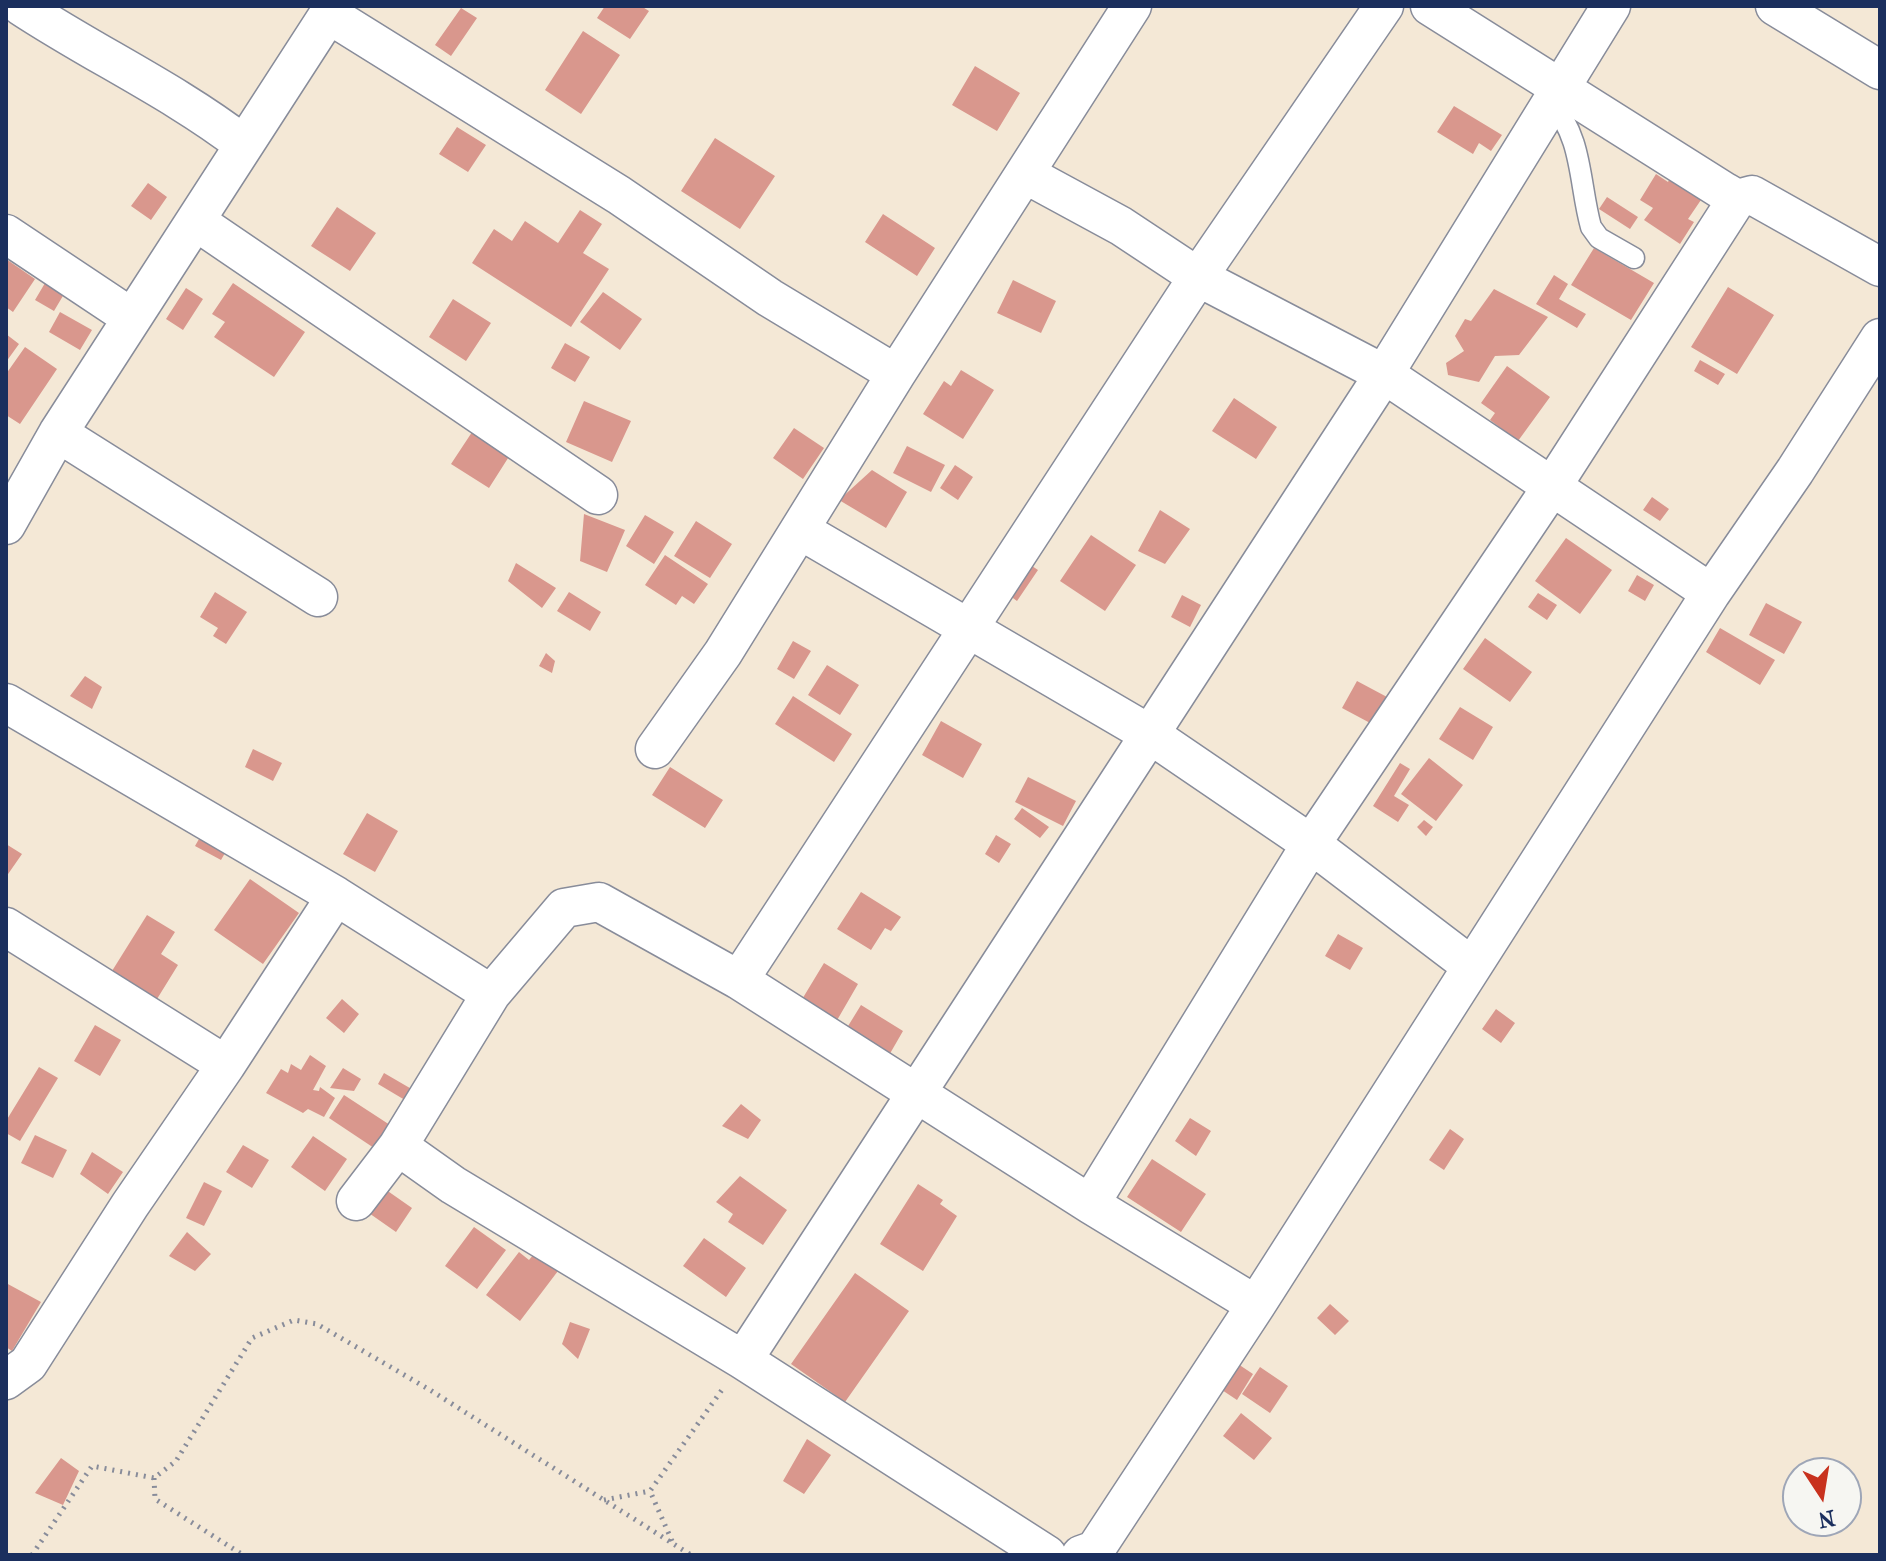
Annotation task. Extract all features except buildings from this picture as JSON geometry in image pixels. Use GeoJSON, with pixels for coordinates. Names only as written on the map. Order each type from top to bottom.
{"type":"FeatureCollection","features":[{"type":"Feature","properties":{"kind":"street"},"geometry":{"type":"LineString","coordinates":[[21,6],[65,36],[93,49],[211,119],[243,144]]}},
{"type":"Feature","properties":{"kind":"street"},"geometry":{"type":"LineString","coordinates":[[655,749],[723,653],[896,374],[1027,175],[1132,6]]}},
{"type":"Feature","properties":{"kind":"street"},"geometry":{"type":"LineString","coordinates":[[739,980],[1198,277],[1384,6]]}},
{"type":"Feature","properties":{"kind":"street"},"geometry":{"type":"LineString","coordinates":[[1430,6],[1556,97],[1737,199]]}},
{"type":"Feature","properties":{"kind":"street"},"geometry":{"type":"LineString","coordinates":[[743,1360],[1384,374],[1611,6]]}},
{"type":"Feature","properties":{"kind":"street"},"geometry":{"type":"LineString","coordinates":[[1775,6],[1880,70]]}},
{"type":"Feature","properties":{"kind":"street"},"geometry":{"type":"LineString","coordinates":[[6,525],[19,477],[58,433],[332,11],[619,195],[770,298],[896,374]]}},
{"type":"Feature","properties":{"kind":"street"},"geometry":{"type":"LineString","coordinates":[[1027,175],[1121,226],[1198,277],[1384,374],[1711,593]]}},
{"type":"Feature","properties":{"kind":"street"},"geometry":{"type":"LineString","coordinates":[[1090,1204],[1311,844],[1551,488],[1737,199],[1752,195],[1880,267]]}},
{"type":"Feature","properties":{"kind":"street"},"geometry":{"type":"LineString","coordinates":[[197,222],[598,495]]}},
{"type":"Feature","properties":{"kind":"street"},"geometry":{"type":"LineString","coordinates":[[6,234],[132,318]]}},
{"type":"Feature","properties":{"kind":"street"},"geometry":{"type":"LineString","coordinates":[[1081,1555],[1095,1550],[1256,1305],[1470,965],[1880,338]]}},
{"type":"Feature","properties":{"kind":"street"},"geometry":{"type":"LineString","coordinates":[[58,433],[318,597]]}},
{"type":"Feature","properties":{"kind":"street"},"geometry":{"type":"LineString","coordinates":[[800,530],[1151,735],[1311,844],[1470,965]]}},
{"type":"Feature","properties":{"kind":"street"},"geometry":{"type":"LineString","coordinates":[[6,703],[336,896],[491,994]]}},
{"type":"Feature","properties":{"kind":"street"},"geometry":{"type":"LineString","coordinates":[[6,1380],[28,1364],[336,896]]}},
{"type":"Feature","properties":{"kind":"street"},"geometry":{"type":"LineString","coordinates":[[356,1201],[398,1146],[491,994],[564,908],[599,902],[739,980],[1090,1204],[1256,1305]]}},
{"type":"Feature","properties":{"kind":"street"},"geometry":{"type":"LineString","coordinates":[[6,927],[226,1065]]}},
{"type":"Feature","properties":{"kind":"street"},"geometry":{"type":"LineString","coordinates":[[398,1146],[453,1185],[743,1360],[1047,1555]]}},
{"type":"Feature","properties":{"kind":"lane"},"geometry":{"type":"LineString","coordinates":[[1556,97],[1573,135],[1591,227],[1599,238],[1634,258]]}},
{"type":"Feature","properties":{"kind":"path"},"geometry":{"type":"LineString","coordinates":[[32,1555],[92,1466],[154,1478],[176,1461],[252,1338],[294,1320],[317,1324],[355,1346],[691,1555]]}},
{"type":"Feature","properties":{"kind":"path"},"geometry":{"type":"LineString","coordinates":[[603,1500],[650,1491],[743,1360]]}},
{"type":"Feature","properties":{"kind":"path"},"geometry":{"type":"LineString","coordinates":[[154,1478],[155,1499],[243,1555]]}},
{"type":"Feature","properties":{"kind":"path"},"geometry":{"type":"LineString","coordinates":[[650,1491],[673,1544]]}}]}
